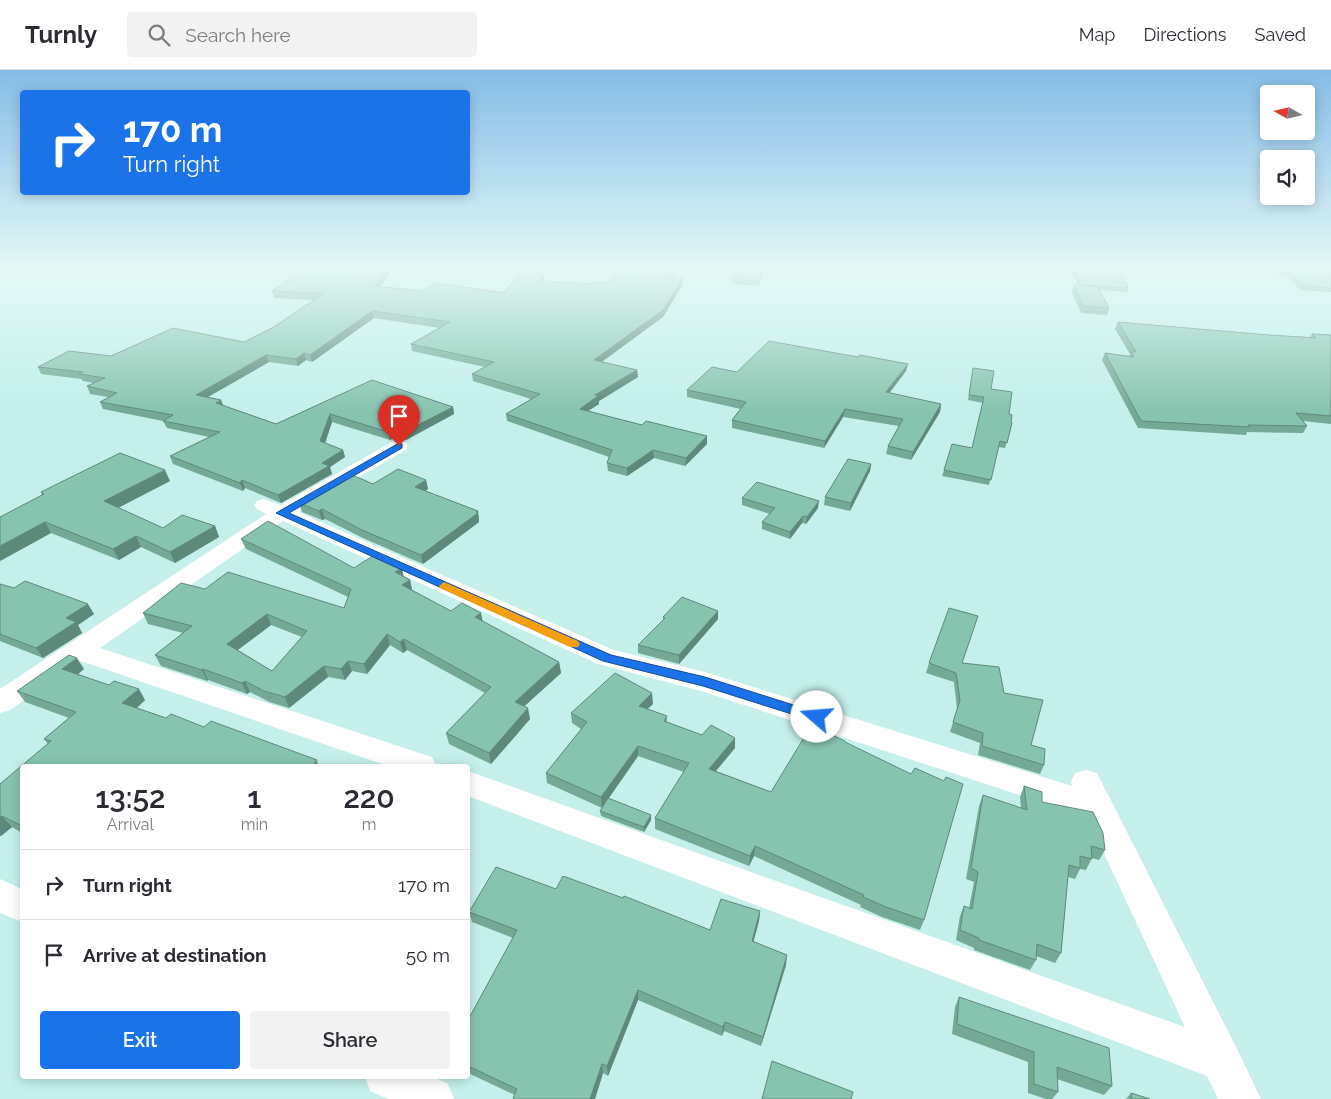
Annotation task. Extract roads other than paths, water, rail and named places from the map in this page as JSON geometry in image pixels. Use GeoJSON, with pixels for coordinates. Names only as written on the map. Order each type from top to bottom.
{"type":"FeatureCollection","features":[{"type":"Feature","properties":{"kind":"street"},"geometry":{"type":"LineString","coordinates":[[0,703],[273,509],[399,446]]}},
{"type":"Feature","properties":{"kind":"street"},"geometry":{"type":"LineString","coordinates":[[273,509],[607,658],[705,682],[1092,794],[1240,1099]]}},
{"type":"Feature","properties":{"kind":"street"},"geometry":{"type":"LineString","coordinates":[[77,650],[415,764]]}},
{"type":"Feature","properties":{"kind":"street"},"geometry":{"type":"LineString","coordinates":[[470,784],[1222,1061]]}},
{"type":"Feature","properties":{"kind":"street"},"geometry":{"type":"LineString","coordinates":[[0,895],[20,905]]}},
{"type":"Feature","properties":{"kind":"street"},"geometry":{"type":"LineString","coordinates":[[391,1079],[433,1099]]}}]}
